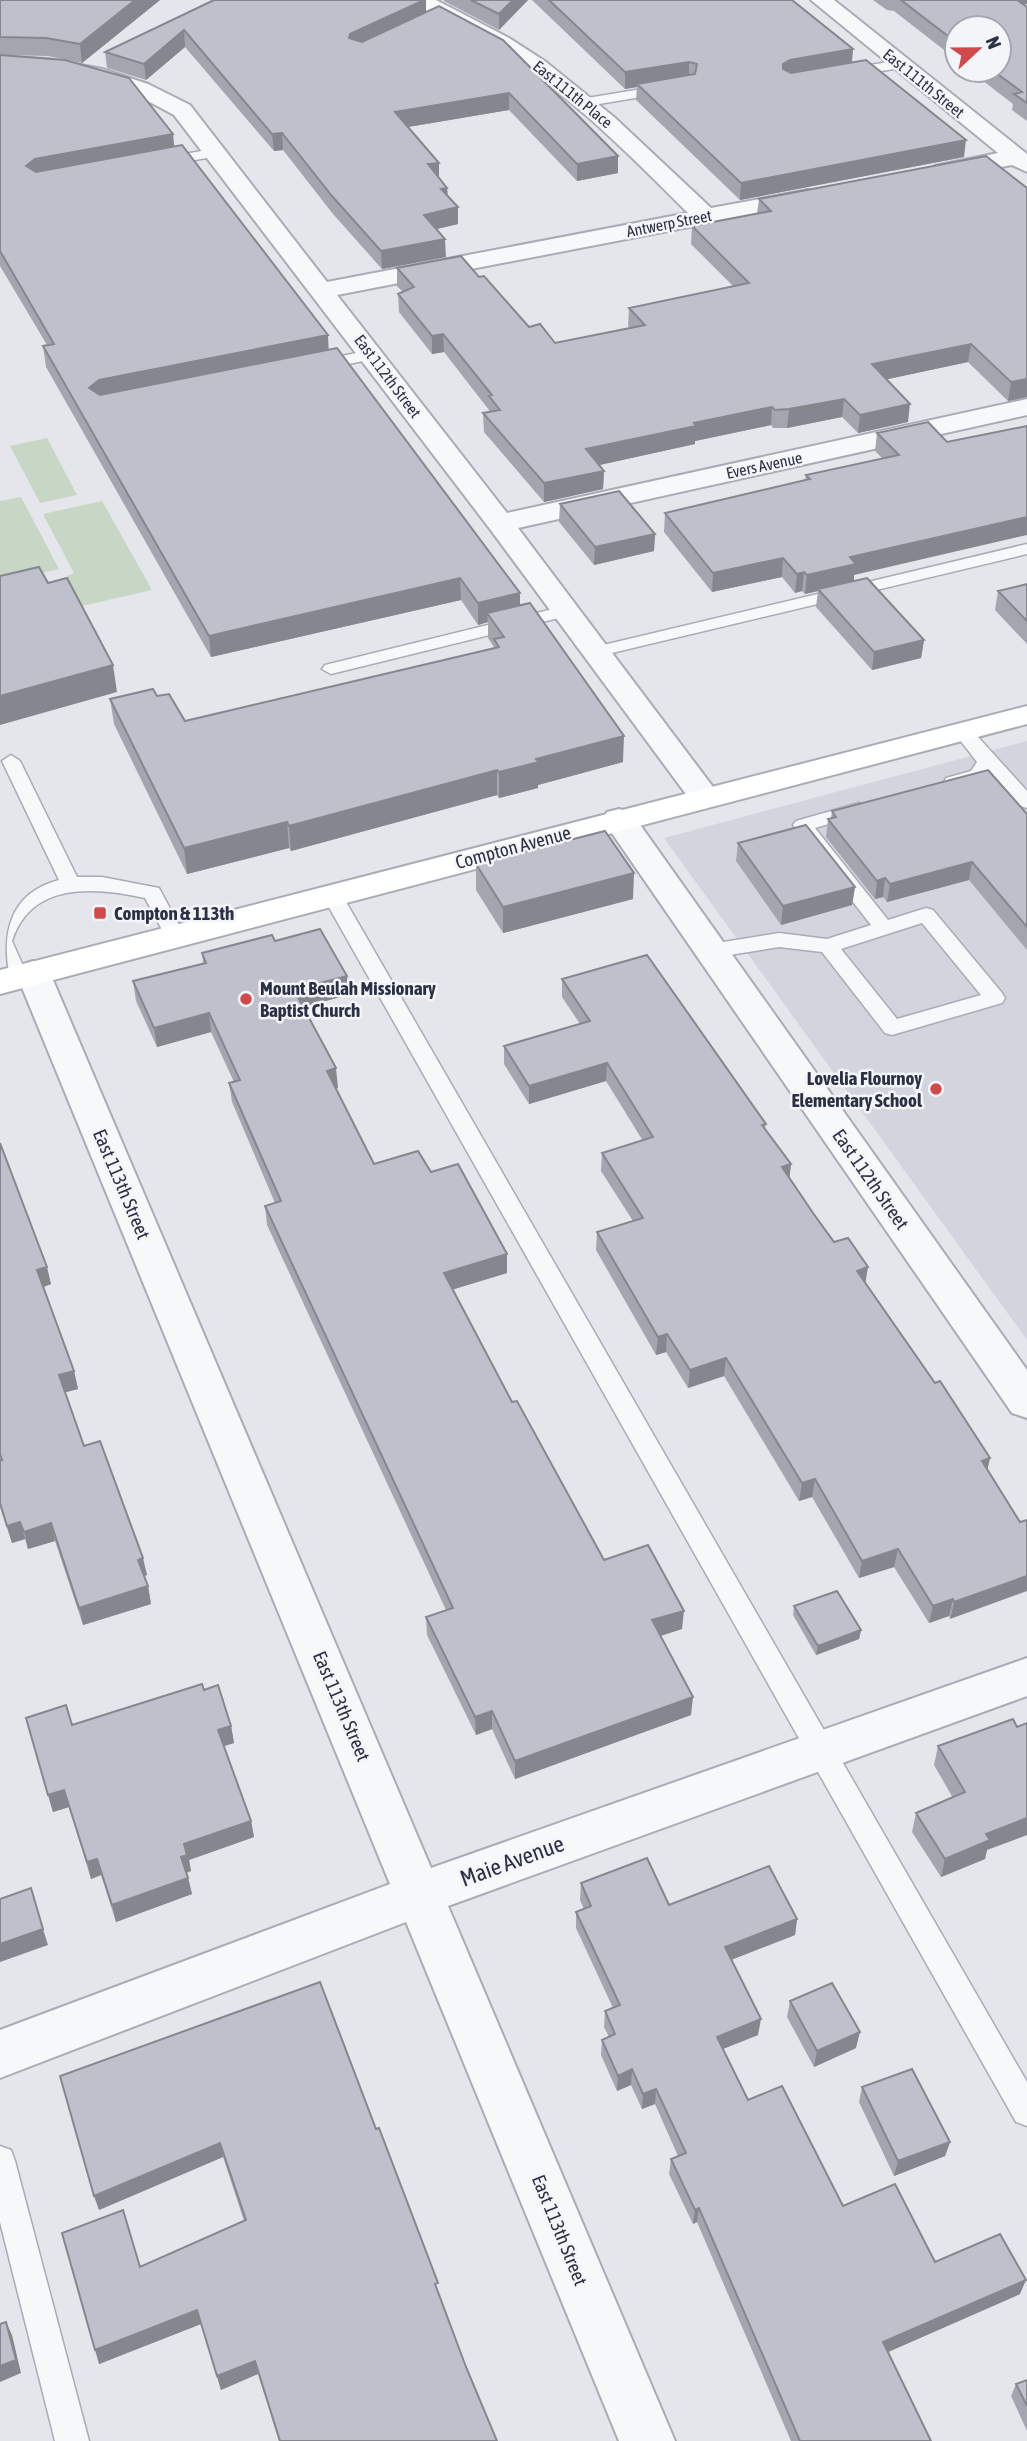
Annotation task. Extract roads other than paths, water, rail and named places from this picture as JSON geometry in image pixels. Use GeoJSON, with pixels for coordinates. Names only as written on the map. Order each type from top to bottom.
{"type":"FeatureCollection","features":[{"type":"Feature","properties":{"kind":"main road","name":"Compton Avenue"},"geometry":{"type":"LineString","coordinates":[[17,977],[1027,715]]}},
{"type":"Feature","properties":{"kind":"street","name":"East 111th Place"},"geometry":{"type":"LineString","coordinates":[[419,0],[440,16],[521,53],[587,102],[705,216]]}},
{"type":"Feature","properties":{"kind":"street","name":"East 111th Street"},"geometry":{"type":"LineString","coordinates":[[821,0],[1022,161]]}},
{"type":"Feature","properties":{"kind":"street","name":"East 112th Street"},"geometry":{"type":"LineString","coordinates":[[0,64],[87,72],[153,91],[182,110],[218,152],[705,798]]}},
{"type":"Feature","properties":{"kind":"street"},"geometry":{"type":"LineString","coordinates":[[922,175],[1022,161]]}},
{"type":"Feature","properties":{"kind":"street","name":"Antwerp Street"},"geometry":{"type":"LineString","coordinates":[[322,290],[827,193]]}},
{"type":"Feature","properties":{"kind":"street","name":"Evers Avenue"},"geometry":{"type":"LineString","coordinates":[[500,523],[1027,407]]}},
{"type":"Feature","properties":{"kind":"street","name":"East 112th Street"},"geometry":{"type":"LineString","coordinates":[[619,819],[1027,1402]]}},
{"type":"Feature","properties":{"kind":"street","name":"East 113th Street"},"geometry":{"type":"LineString","coordinates":[[17,977],[421,1894],[647,2441]]}},
{"type":"Feature","properties":{"kind":"street","name":"Maie Avenue"},"geometry":{"type":"LineString","coordinates":[[0,2054],[421,1894],[1027,1677]]}},
{"type":"Feature","properties":{"kind":"lane"},"geometry":{"type":"LineString","coordinates":[[826,76],[901,64]]}},
{"type":"Feature","properties":{"kind":"lane"},"geometry":{"type":"LineString","coordinates":[[587,102],[676,87]]}},
{"type":"Feature","properties":{"kind":"lane"},"geometry":{"type":"LineString","coordinates":[[153,164],[218,152]]}},
{"type":"Feature","properties":{"kind":"lane"},"geometry":{"type":"LineString","coordinates":[[304,368],[372,355]]}},
{"type":"Feature","properties":{"kind":"lane"},"geometry":{"type":"LineString","coordinates":[[595,652],[1027,549]]}},
{"type":"Feature","properties":{"kind":"lane"},"geometry":{"type":"LineString","coordinates":[[331,669],[565,611]]}},
{"type":"Feature","properties":{"kind":"lane"},"geometry":{"type":"LineString","coordinates":[[962,732],[982,768],[1027,802]]}},
{"type":"Feature","properties":{"kind":"lane"},"geometry":{"type":"LineString","coordinates":[[11,761],[70,882]]}},
{"type":"Feature","properties":{"kind":"lane"},"geometry":{"type":"LineString","coordinates":[[938,786],[982,768]]}},
{"type":"Feature","properties":{"kind":"lane"},"geometry":{"type":"LineString","coordinates":[[884,802],[803,825],[884,928]]}},
{"type":"Feature","properties":{"kind":"lane"},"geometry":{"type":"LineString","coordinates":[[17,977],[2,941],[5,931],[13,917],[36,895],[70,882],[107,883],[152,893],[175,936]]}},
{"type":"Feature","properties":{"kind":"lane"},"geometry":{"type":"LineString","coordinates":[[332,895],[1027,2111]]}},
{"type":"Feature","properties":{"kind":"lane"},"geometry":{"type":"LineString","coordinates":[[711,951],[779,940],[828,946],[926,915],[995,998],[892,1028],[828,946]]}},
{"type":"Feature","properties":{"kind":"lane"},"geometry":{"type":"LineString","coordinates":[[0,2161],[72,2441]]}},
{"type":"Feature","properties":{"kind":"place","name":"Compton & 113th"},"geometry":{"type":"Point","coordinates":[100,913]}},
{"type":"Feature","properties":{"kind":"place","name":"Mount Beulah Missionary Baptist Church"},"geometry":{"type":"Point","coordinates":[246,999]}},
{"type":"Feature","properties":{"kind":"place","name":"Lovelia Flournoy Elementary School"},"geometry":{"type":"Point","coordinates":[936,1089]}}]}
